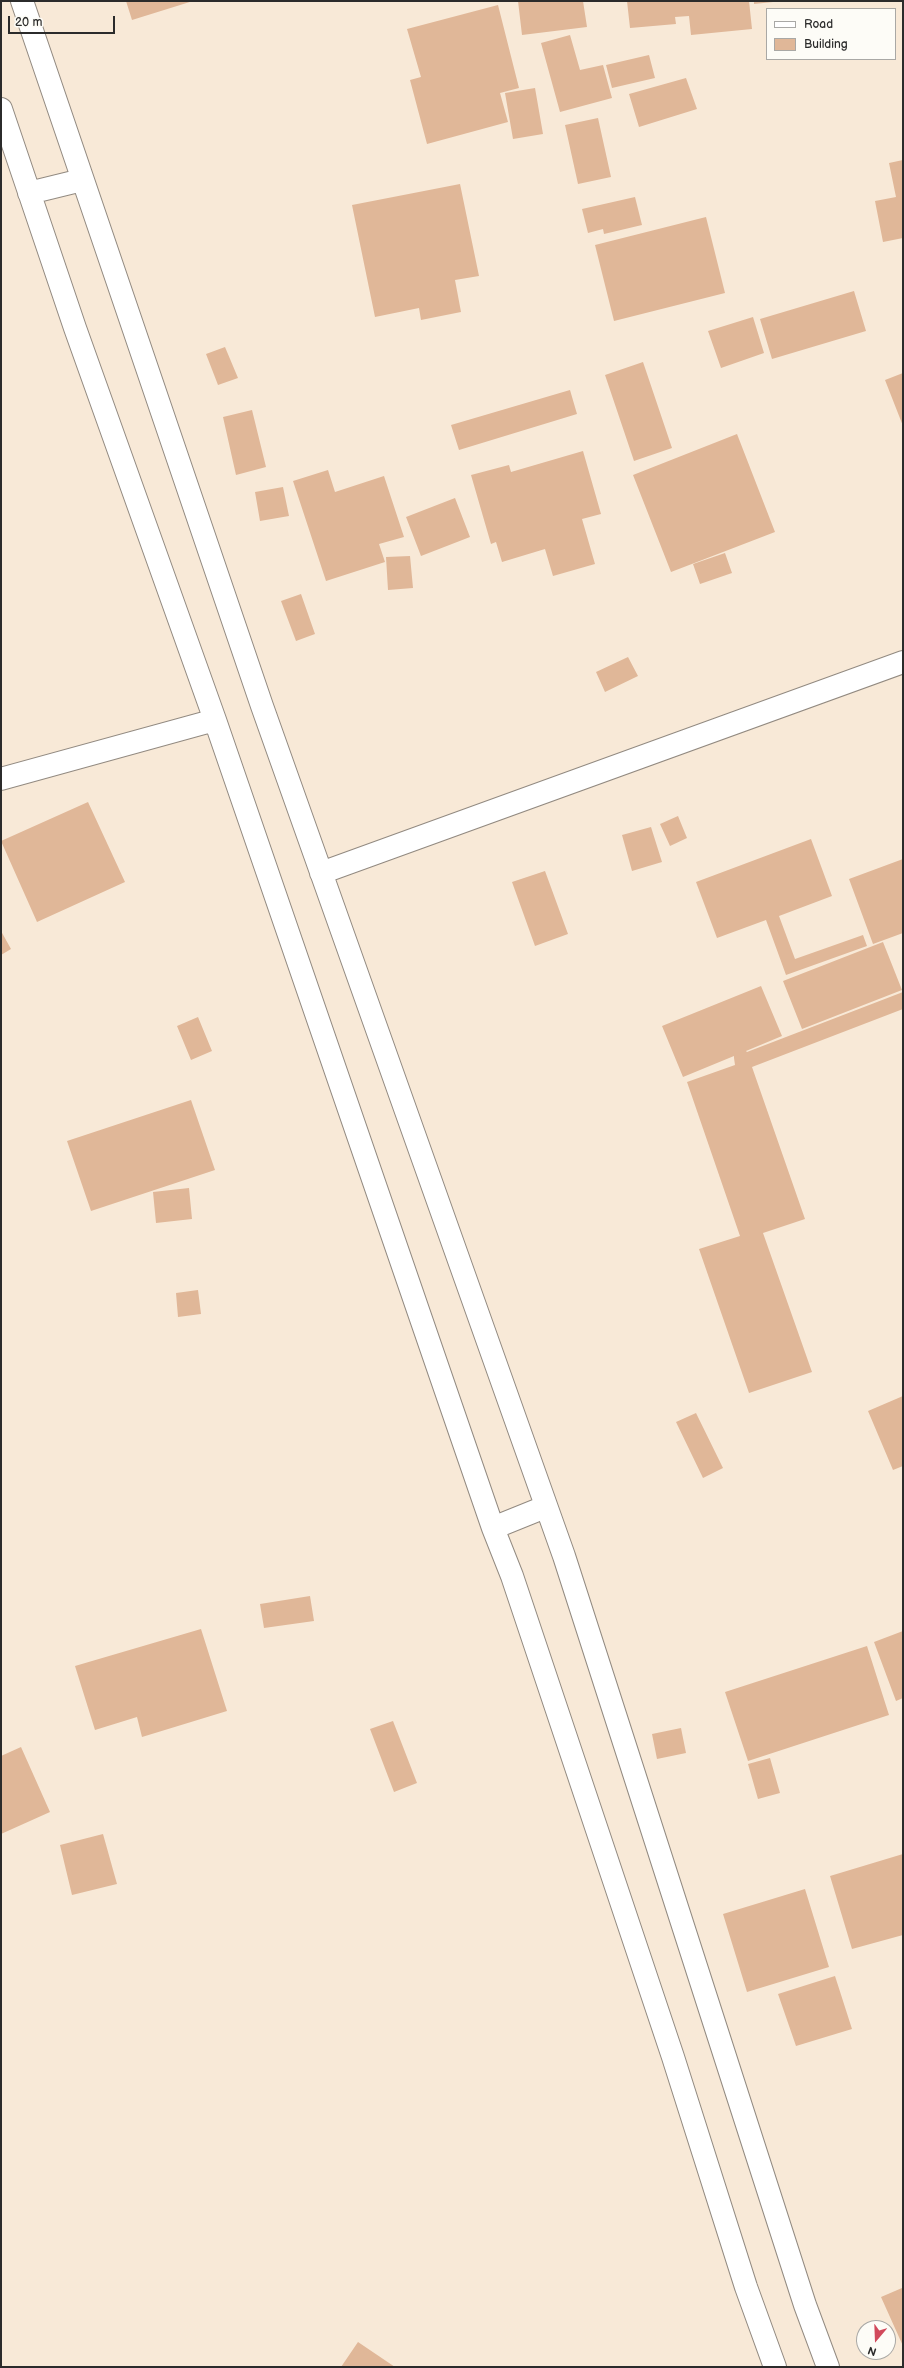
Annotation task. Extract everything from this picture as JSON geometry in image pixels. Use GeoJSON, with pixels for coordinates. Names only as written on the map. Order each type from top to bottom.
{"type":"FeatureCollection","features":[{"type":"Feature","properties":{"kind":"street"},"geometry":{"type":"LineString","coordinates":[[22,1],[82,180],[321,873],[545,1507],[564,1556],[805,2305],[828,2367]]}},
{"type":"Feature","properties":{"kind":"street"},"geometry":{"type":"LineString","coordinates":[[1,110],[75,328],[215,720],[493,1528],[512,1576],[674,2057],[746,2287],[775,2367]]}},
{"type":"Feature","properties":{"kind":"street"},"geometry":{"type":"LineString","coordinates":[[29,193],[82,180]]}},
{"type":"Feature","properties":{"kind":"street"},"geometry":{"type":"LineString","coordinates":[[321,873],[903,662]]}},
{"type":"Feature","properties":{"kind":"street"},"geometry":{"type":"LineString","coordinates":[[1,779],[215,720]]}},
{"type":"Feature","properties":{"kind":"street"},"geometry":{"type":"LineString","coordinates":[[493,1528],[545,1507]]}},
{"type":"Feature","properties":{"kind":"building"},"geometry":{"type":"Polygon","coordinates":[[[126,1],[193,1],[132,20],[126,1]]]}},
{"type":"Feature","properties":{"kind":"building"},"geometry":{"type":"Polygon","coordinates":[[[518,1],[583,1],[587,27],[522,35],[518,1]]]}},
{"type":"Feature","properties":{"kind":"building"},"geometry":{"type":"Polygon","coordinates":[[[627,1],[749,1],[752,29],[691,35],[689,16],[675,17],[676,24],[630,28],[627,1]]]}},
{"type":"Feature","properties":{"kind":"building"},"geometry":{"type":"Polygon","coordinates":[[[754,1],[773,1],[773,2],[754,4],[754,1]]]}},
{"type":"Feature","properties":{"kind":"building"},"geometry":{"type":"Polygon","coordinates":[[[498,5],[519,88],[500,93],[508,122],[427,144],[410,80],[421,77],[407,29],[498,5]]]}},
{"type":"Feature","properties":{"kind":"building"},"geometry":{"type":"Polygon","coordinates":[[[570,35],[580,70],[603,65],[612,98],[560,112],[541,43],[570,35]]]}},
{"type":"Feature","properties":{"kind":"building"},"geometry":{"type":"Polygon","coordinates":[[[649,55],[655,78],[612,88],[606,65],[649,55]]]}},
{"type":"Feature","properties":{"kind":"building"},"geometry":{"type":"Polygon","coordinates":[[[686,78],[697,109],[639,127],[629,94],[686,78]]]}},
{"type":"Feature","properties":{"kind":"building"},"geometry":{"type":"Polygon","coordinates":[[[535,88],[543,134],[513,139],[505,93],[535,88]]]}},
{"type":"Feature","properties":{"kind":"building"},"geometry":{"type":"Polygon","coordinates":[[[598,118],[611,177],[578,184],[565,125],[598,118]]]}},
{"type":"Feature","properties":{"kind":"building"},"geometry":{"type":"Polygon","coordinates":[[[903,160],[903,238],[883,242],[875,201],[896,197],[889,163],[903,160]]]}},
{"type":"Feature","properties":{"kind":"building"},"geometry":{"type":"Polygon","coordinates":[[[460,184],[479,276],[455,280],[461,312],[421,320],[419,308],[375,317],[352,205],[460,184]]]}},
{"type":"Feature","properties":{"kind":"building"},"geometry":{"type":"Polygon","coordinates":[[[635,197],[642,225],[604,234],[603,229],[588,233],[582,209],[635,197]]]}},
{"type":"Feature","properties":{"kind":"building"},"geometry":{"type":"Polygon","coordinates":[[[706,217],[725,293],[614,321],[595,245],[706,217]]]}},
{"type":"Feature","properties":{"kind":"building"},"geometry":{"type":"Polygon","coordinates":[[[854,291],[866,331],[772,359],[760,319],[854,291]]]}},
{"type":"Feature","properties":{"kind":"building"},"geometry":{"type":"Polygon","coordinates":[[[753,317],[764,353],[721,368],[708,331],[753,317]]]}},
{"type":"Feature","properties":{"kind":"building"},"geometry":{"type":"Polygon","coordinates":[[[225,347],[238,378],[218,385],[206,354],[225,347]]]}},
{"type":"Feature","properties":{"kind":"building"},"geometry":{"type":"Polygon","coordinates":[[[643,362],[672,448],[634,461],[605,375],[643,362]]]}},
{"type":"Feature","properties":{"kind":"building"},"geometry":{"type":"Polygon","coordinates":[[[903,373],[903,426],[885,380],[903,373]]]}},
{"type":"Feature","properties":{"kind":"building"},"geometry":{"type":"Polygon","coordinates":[[[570,390],[577,414],[459,450],[451,425],[570,390]]]}},
{"type":"Feature","properties":{"kind":"building"},"geometry":{"type":"Polygon","coordinates":[[[252,410],[266,467],[236,475],[223,417],[252,410]]]}},
{"type":"Feature","properties":{"kind":"building"},"geometry":{"type":"Polygon","coordinates":[[[737,434],[775,532],[671,572],[633,475],[737,434]]]}},
{"type":"Feature","properties":{"kind":"building"},"geometry":{"type":"Polygon","coordinates":[[[583,451],[601,514],[582,519],[595,564],[553,576],[545,549],[502,562],[496,542],[491,544],[471,475],[509,465],[511,472],[583,451]]]}},
{"type":"Feature","properties":{"kind":"building"},"geometry":{"type":"Polygon","coordinates":[[[328,470],[335,492],[384,476],[404,537],[379,544],[385,562],[326,581],[293,481],[328,470]]]}},
{"type":"Feature","properties":{"kind":"building"},"geometry":{"type":"Polygon","coordinates":[[[283,487],[289,516],[260,521],[255,492],[283,487]]]}},
{"type":"Feature","properties":{"kind":"building"},"geometry":{"type":"Polygon","coordinates":[[[455,498],[470,537],[421,556],[406,517],[455,498]]]}},
{"type":"Feature","properties":{"kind":"building"},"geometry":{"type":"Polygon","coordinates":[[[725,553],[732,573],[700,584],[693,564],[725,553]]]}},
{"type":"Feature","properties":{"kind":"building"},"geometry":{"type":"Polygon","coordinates":[[[410,556],[413,588],[388,590],[386,557],[410,556]]]}},
{"type":"Feature","properties":{"kind":"building"},"geometry":{"type":"Polygon","coordinates":[[[301,594],[315,634],[296,641],[281,601],[301,594]]]}},
{"type":"Feature","properties":{"kind":"building"},"geometry":{"type":"Polygon","coordinates":[[[628,657],[638,676],[605,692],[596,672],[628,657]]]}},
{"type":"Feature","properties":{"kind":"building"},"geometry":{"type":"Polygon","coordinates":[[[88,802],[125,882],[37,922],[1,841],[88,802]]]}},
{"type":"Feature","properties":{"kind":"building"},"geometry":{"type":"Polygon","coordinates":[[[678,816],[687,838],[670,846],[660,824],[678,816]]]}},
{"type":"Feature","properties":{"kind":"building"},"geometry":{"type":"Polygon","coordinates":[[[651,827],[662,862],[632,871],[622,835],[651,827]]]}},
{"type":"Feature","properties":{"kind":"building"},"geometry":{"type":"Polygon","coordinates":[[[811,839],[832,896],[779,916],[795,959],[863,935],[867,946],[786,975],[766,920],[717,938],[696,882],[811,839]]]}},
{"type":"Feature","properties":{"kind":"building"},"geometry":{"type":"Polygon","coordinates":[[[903,859],[903,933],[873,944],[849,879],[903,859]]]}},
{"type":"Feature","properties":{"kind":"building"},"geometry":{"type":"Polygon","coordinates":[[[545,871],[568,934],[535,946],[512,882],[545,871]]]}},
{"type":"Feature","properties":{"kind":"building"},"geometry":{"type":"Polygon","coordinates":[[[1,931],[11,949],[1,955],[1,931]]]}},
{"type":"Feature","properties":{"kind":"building"},"geometry":{"type":"Polygon","coordinates":[[[883,942],[902,990],[802,1029],[783,981],[883,942]]]}},
{"type":"Feature","properties":{"kind":"building"},"geometry":{"type":"Polygon","coordinates":[[[761,986],[782,1036],[746,1051],[747,1052],[903,992],[903,1009],[752,1067],[805,1219],[763,1233],[812,1372],[749,1393],[699,1249],[740,1236],[687,1082],[735,1065],[734,1056],[683,1077],[662,1026],[761,986]]]}},
{"type":"Feature","properties":{"kind":"building"},"geometry":{"type":"Polygon","coordinates":[[[198,1017],[212,1051],[191,1060],[177,1026],[198,1017]]]}},
{"type":"Feature","properties":{"kind":"building"},"geometry":{"type":"Polygon","coordinates":[[[191,1100],[215,1170],[91,1211],[67,1141],[191,1100]]]}},
{"type":"Feature","properties":{"kind":"building"},"geometry":{"type":"Polygon","coordinates":[[[189,1188],[192,1219],[156,1223],[153,1192],[189,1188]]]}},
{"type":"Feature","properties":{"kind":"building"},"geometry":{"type":"Polygon","coordinates":[[[198,1290],[201,1314],[178,1317],[176,1293],[198,1290]]]}},
{"type":"Feature","properties":{"kind":"building"},"geometry":{"type":"Polygon","coordinates":[[[903,1396],[903,1466],[893,1470],[868,1411],[903,1396]]]}},
{"type":"Feature","properties":{"kind":"building"},"geometry":{"type":"Polygon","coordinates":[[[696,1413],[723,1468],[703,1478],[676,1422],[696,1413]]]}},
{"type":"Feature","properties":{"kind":"building"},"geometry":{"type":"Polygon","coordinates":[[[310,1596],[314,1621],[264,1628],[260,1604],[310,1596]]]}},
{"type":"Feature","properties":{"kind":"building"},"geometry":{"type":"Polygon","coordinates":[[[201,1629],[227,1711],[142,1737],[137,1717],[95,1730],[75,1666],[201,1629]]]}},
{"type":"Feature","properties":{"kind":"building"},"geometry":{"type":"Polygon","coordinates":[[[903,1631],[903,1698],[896,1701],[874,1642],[903,1631]]]}},
{"type":"Feature","properties":{"kind":"building"},"geometry":{"type":"Polygon","coordinates":[[[867,1646],[889,1715],[748,1761],[725,1692],[867,1646]]]}},
{"type":"Feature","properties":{"kind":"building"},"geometry":{"type":"Polygon","coordinates":[[[393,1721],[417,1783],[394,1792],[370,1729],[393,1721]]]}},
{"type":"Feature","properties":{"kind":"building"},"geometry":{"type":"Polygon","coordinates":[[[681,1728],[686,1753],[657,1759],[652,1734],[681,1728]]]}},
{"type":"Feature","properties":{"kind":"building"},"geometry":{"type":"Polygon","coordinates":[[[21,1747],[50,1812],[1,1834],[1,1756],[21,1747]]]}},
{"type":"Feature","properties":{"kind":"building"},"geometry":{"type":"Polygon","coordinates":[[[770,1758],[780,1793],[758,1799],[748,1764],[770,1758]]]}},
{"type":"Feature","properties":{"kind":"building"},"geometry":{"type":"Polygon","coordinates":[[[103,1834],[117,1884],[72,1895],[60,1845],[103,1834]]]}},
{"type":"Feature","properties":{"kind":"building"},"geometry":{"type":"Polygon","coordinates":[[[903,1854],[903,1935],[852,1949],[830,1876],[903,1854]]]}},
{"type":"Feature","properties":{"kind":"building"},"geometry":{"type":"Polygon","coordinates":[[[805,1889],[829,1967],[747,1992],[723,1914],[805,1889]]]}},
{"type":"Feature","properties":{"kind":"building"},"geometry":{"type":"Polygon","coordinates":[[[835,1976],[852,2029],[796,2046],[778,1994],[835,1976]]]}},
{"type":"Feature","properties":{"kind":"building"},"geometry":{"type":"Polygon","coordinates":[[[902,2288],[903,2290],[903,2346],[896,2330],[896,2320],[891,2320],[881,2297],[902,2288]]]}},
{"type":"Feature","properties":{"kind":"building"},"geometry":{"type":"Polygon","coordinates":[[[358,2342],[395,2367],[341,2367],[358,2342]]]}}]}
